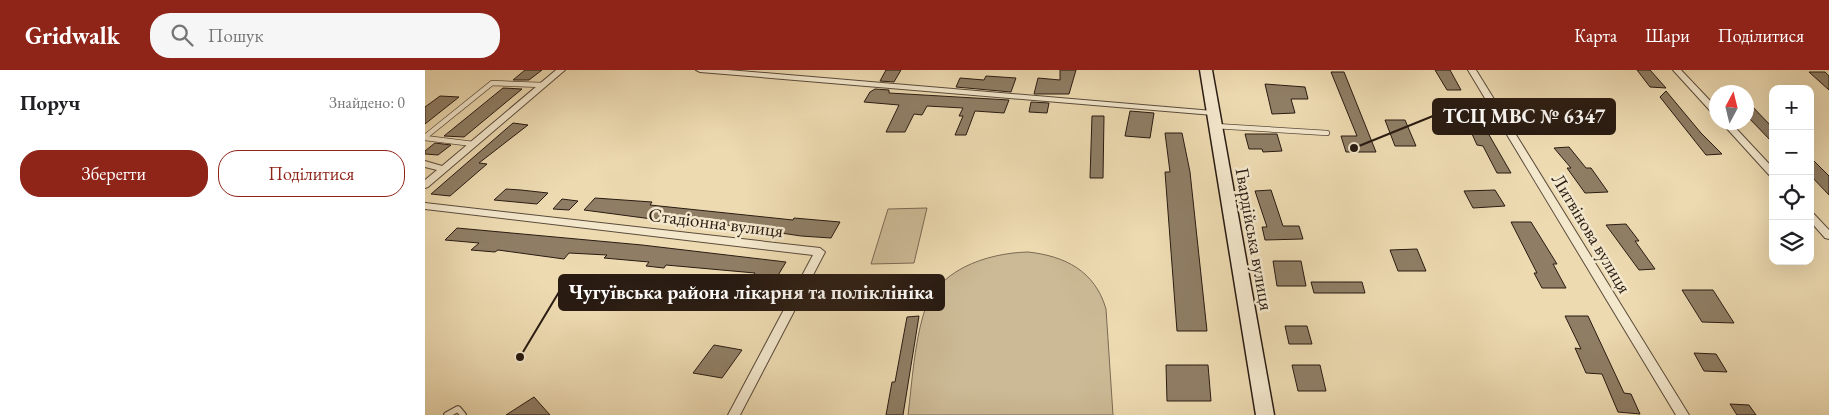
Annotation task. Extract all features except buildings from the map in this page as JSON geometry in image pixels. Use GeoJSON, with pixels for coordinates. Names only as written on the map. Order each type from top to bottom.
{"type":"FeatureCollection","features":[{"type":"Feature","properties":{"kind":"street"},"geometry":{"type":"LineString","coordinates":[[425,185],[561,70]]}},
{"type":"Feature","properties":{"kind":"street"},"geometry":{"type":"LineString","coordinates":[[700,70],[1214,119]]}},
{"type":"Feature","properties":{"kind":"street","name":"Гвардійська вулиця"},"geometry":{"type":"LineString","coordinates":[[1206,70],[1265,415]]}},
{"type":"Feature","properties":{"kind":"street","name":"Литвінова вулиця"},"geometry":{"type":"LineString","coordinates":[[1472,70],[1683,415]]}},
{"type":"Feature","properties":{"kind":"street"},"geometry":{"type":"LineString","coordinates":[[1677,70],[1709,104]]}},
{"type":"Feature","properties":{"kind":"street"},"geometry":{"type":"LineString","coordinates":[[1732,130],[1769,170]]}},
{"type":"Feature","properties":{"kind":"street"},"geometry":{"type":"LineString","coordinates":[[425,164],[444,168]]}},
{"type":"Feature","properties":{"kind":"street","name":"Стадіонна вулиця"},"geometry":{"type":"LineString","coordinates":[[425,206],[820,252],[734,415]]}},
{"type":"Feature","properties":{"kind":"street"},"geometry":{"type":"LineString","coordinates":[[1814,219],[1829,236]]}},
{"type":"Feature","properties":{"kind":"lane"},"geometry":{"type":"LineString","coordinates":[[425,137],[492,83],[543,85]]}},
{"type":"Feature","properties":{"kind":"lane"},"geometry":{"type":"LineString","coordinates":[[1214,119],[1327,133]]}},
{"type":"Feature","properties":{"kind":"lane"},"geometry":{"type":"LineString","coordinates":[[425,137],[473,144]]}},
{"type":"Feature","properties":{"kind":"lane"},"geometry":{"type":"LineString","coordinates":[[447,415],[458,409],[463,415]]}},
{"type":"Feature","properties":{"kind":"shaded area"},"geometry":{"type":"Polygon","coordinates":[[[927,208],[914,263],[871,264],[888,209],[927,208]]]}},
{"type":"Feature","properties":{"kind":"shaded area"},"geometry":{"type":"Polygon","coordinates":[[[1028,252],[1054,257],[1077,268],[1086,275],[1101,296],[1106,309],[1113,415],[908,415],[917,340],[929,300],[938,287],[964,267],[996,256],[1028,252]]]}},
{"type":"Feature","properties":{"kind":"place","name":"ТСЦ МВС № 6347"},"geometry":{"type":"Point","coordinates":[1354,148]}},
{"type":"Feature","properties":{"kind":"place","name":"Чугуївська района лікарня та поліклініка"},"geometry":{"type":"Point","coordinates":[520,357]}}]}
